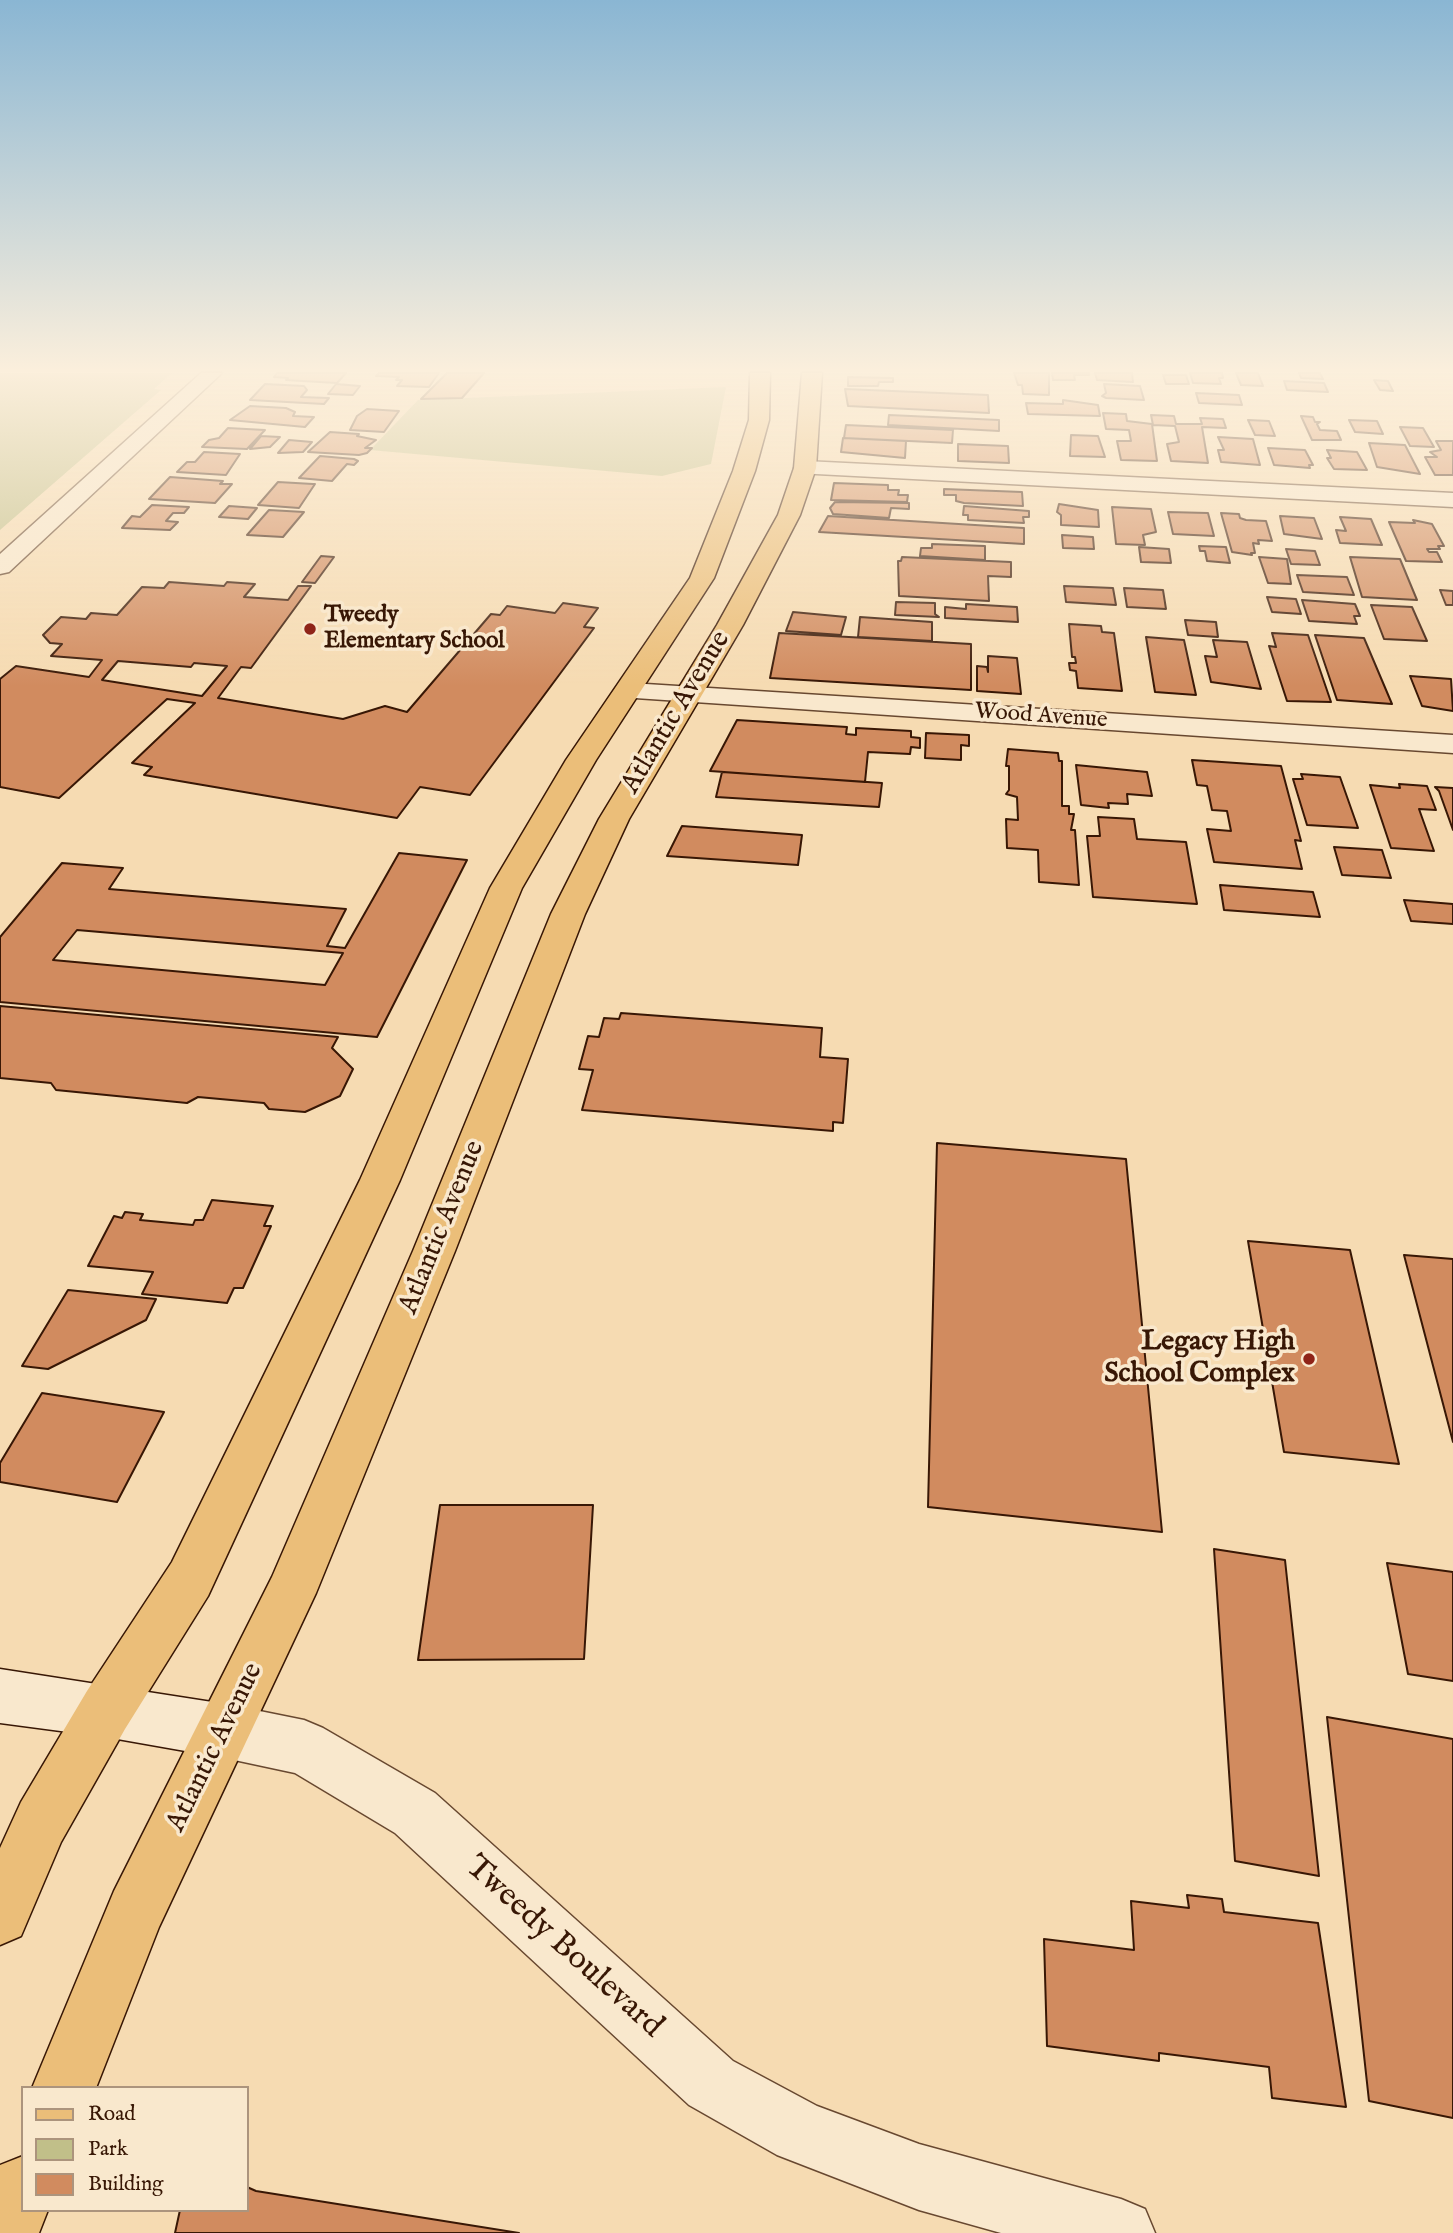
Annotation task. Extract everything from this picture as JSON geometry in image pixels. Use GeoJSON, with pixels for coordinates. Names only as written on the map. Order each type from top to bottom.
{"type":"FeatureCollection","features":[{"type":"Feature","properties":{"kind":"main road","name":"Atlantic Avenue"},"geometry":{"type":"LineString","coordinates":[[0,1915],[40,1822],[106,1710],[190,1579],[380,1180],[506,888],[581,760],[630,691],[702,578],[742,477]]}},
{"type":"Feature","properties":{"kind":"main road","name":"Atlantic Avenue"},"geometry":{"type":"LineString","coordinates":[[65,2086],[135,1912],[291,1593],[434,1251],[568,914],[614,820],[730,625],[789,515],[802,477]]}},
{"type":"Feature","properties":{"kind":"main road"},"geometry":{"type":"LineString","coordinates":[[5,2233],[21,2194]]}},
{"type":"Feature","properties":{"kind":"street"},"geometry":{"type":"LineString","coordinates":[[0,568],[99,477]]}},
{"type":"Feature","properties":{"kind":"street"},"geometry":{"type":"LineString","coordinates":[[991,477],[1453,500]]}},
{"type":"Feature","properties":{"kind":"street","name":"Wood Avenue"},"geometry":{"type":"LineString","coordinates":[[630,691],[1453,744]]}},
{"type":"Feature","properties":{"kind":"street","name":"Tweedy Boulevard"},"geometry":{"type":"LineString","coordinates":[[0,1696],[106,1710],[304,1747],[415,1813],[711,2083],[800,2132],[919,2177],[1121,2233]]}},
{"type":"Feature","properties":{"kind":"green space"},"geometry":{"type":"Polygon","coordinates":[[[0,477],[61,477],[0,530],[0,477]]]}},
{"type":"Feature","properties":{"kind":"building"},"geometry":{"type":"Polygon","coordinates":[[[170,477],[232,484],[215,503],[149,499],[170,477]]]}},
{"type":"Feature","properties":{"kind":"building"},"geometry":{"type":"Polygon","coordinates":[[[300,477],[335,477],[332,481],[300,477]]]}},
{"type":"Feature","properties":{"kind":"building"},"geometry":{"type":"Polygon","coordinates":[[[278,482],[315,484],[299,508],[258,505],[278,482]]]}},
{"type":"Feature","properties":{"kind":"building"},"geometry":{"type":"Polygon","coordinates":[[[834,483],[888,485],[888,490],[899,490],[898,495],[908,495],[907,502],[831,500],[834,483]]]}},
{"type":"Feature","properties":{"kind":"building"},"geometry":{"type":"Polygon","coordinates":[[[944,489],[1022,492],[1023,506],[964,503],[956,501],[956,495],[944,495],[944,489]]]}},
{"type":"Feature","properties":{"kind":"building"},"geometry":{"type":"Polygon","coordinates":[[[835,502],[909,503],[909,509],[891,508],[889,518],[833,514],[830,508],[835,502]]]}},
{"type":"Feature","properties":{"kind":"building"},"geometry":{"type":"Polygon","coordinates":[[[1059,504],[1098,510],[1099,527],[1061,525],[1061,515],[1057,512],[1059,504]]]}},
{"type":"Feature","properties":{"kind":"building"},"geometry":{"type":"Polygon","coordinates":[[[152,505],[189,507],[184,513],[173,513],[166,521],[178,522],[170,530],[122,528],[132,516],[140,517],[152,505]]]}},
{"type":"Feature","properties":{"kind":"building"},"geometry":{"type":"Polygon","coordinates":[[[229,506],[257,508],[248,519],[219,517],[229,506]]]}},
{"type":"Feature","properties":{"kind":"building"},"geometry":{"type":"Polygon","coordinates":[[[964,506],[1029,511],[1029,517],[1023,517],[1024,523],[968,520],[968,515],[963,515],[964,506]]]}},
{"type":"Feature","properties":{"kind":"building"},"geometry":{"type":"Polygon","coordinates":[[[1112,507],[1151,509],[1156,532],[1143,535],[1145,545],[1116,544],[1112,507]]]}},
{"type":"Feature","properties":{"kind":"building"},"geometry":{"type":"Polygon","coordinates":[[[269,510],[304,512],[283,537],[247,535],[269,510]]]}},
{"type":"Feature","properties":{"kind":"building"},"geometry":{"type":"Polygon","coordinates":[[[1168,512],[1208,513],[1214,536],[1173,534],[1168,512]]]}},
{"type":"Feature","properties":{"kind":"building"},"geometry":{"type":"Polygon","coordinates":[[[1221,513],[1239,514],[1240,518],[1246,520],[1266,521],[1272,541],[1258,540],[1259,544],[1253,543],[1255,553],[1251,553],[1252,555],[1232,552],[1221,513]]]}},
{"type":"Feature","properties":{"kind":"building"},"geometry":{"type":"Polygon","coordinates":[[[828,516],[1024,528],[1024,544],[819,532],[828,516]]]}},
{"type":"Feature","properties":{"kind":"building"},"geometry":{"type":"Polygon","coordinates":[[[1280,516],[1314,518],[1322,539],[1284,534],[1280,516]]]}},
{"type":"Feature","properties":{"kind":"building"},"geometry":{"type":"Polygon","coordinates":[[[1340,517],[1371,519],[1382,545],[1340,543],[1336,530],[1346,531],[1340,517]]]}},
{"type":"Feature","properties":{"kind":"building"},"geometry":{"type":"Polygon","coordinates":[[[1413,520],[1432,524],[1444,546],[1438,546],[1440,549],[1427,549],[1429,552],[1437,552],[1442,562],[1406,561],[1389,522],[1415,523],[1413,520]]]}},
{"type":"Feature","properties":{"kind":"building"},"geometry":{"type":"Polygon","coordinates":[[[1062,535],[1093,537],[1094,549],[1063,548],[1062,535]]]}},
{"type":"Feature","properties":{"kind":"building"},"geometry":{"type":"Polygon","coordinates":[[[932,544],[985,546],[985,560],[920,556],[921,548],[932,548],[932,544]]]}},
{"type":"Feature","properties":{"kind":"building"},"geometry":{"type":"Polygon","coordinates":[[[1199,546],[1226,547],[1230,563],[1207,561],[1205,551],[1200,551],[1199,546]]]}},
{"type":"Feature","properties":{"kind":"building"},"geometry":{"type":"Polygon","coordinates":[[[1139,547],[1169,549],[1171,563],[1141,562],[1139,547]]]}},
{"type":"Feature","properties":{"kind":"building"},"geometry":{"type":"Polygon","coordinates":[[[1286,549],[1315,551],[1320,565],[1291,564],[1286,549]]]}},
{"type":"Feature","properties":{"kind":"building"},"geometry":{"type":"Polygon","coordinates":[[[321,556],[334,557],[315,583],[302,582],[321,556]]]}},
{"type":"Feature","properties":{"kind":"building"},"geometry":{"type":"Polygon","coordinates":[[[902,557],[1011,562],[1011,577],[988,576],[989,601],[899,596],[898,561],[901,561],[902,557]]]}},
{"type":"Feature","properties":{"kind":"building"},"geometry":{"type":"Polygon","coordinates":[[[1259,557],[1287,559],[1291,584],[1268,583],[1259,557]]]}},
{"type":"Feature","properties":{"kind":"building"},"geometry":{"type":"Polygon","coordinates":[[[1350,557],[1400,559],[1417,600],[1362,597],[1350,557]]]}},
{"type":"Feature","properties":{"kind":"building"},"geometry":{"type":"Polygon","coordinates":[[[1297,575],[1347,577],[1354,595],[1303,592],[1297,575]]]}},
{"type":"Feature","properties":{"kind":"building"},"geometry":{"type":"Polygon","coordinates":[[[169,582],[224,586],[227,582],[255,584],[244,597],[288,600],[298,586],[311,586],[251,668],[241,667],[218,698],[343,719],[385,706],[407,712],[491,614],[500,615],[507,606],[555,613],[563,603],[598,608],[584,627],[594,628],[470,795],[420,787],[397,818],[144,775],[152,767],[132,763],[195,703],[167,699],[59,798],[0,787],[0,679],[16,666],[89,677],[102,660],[51,656],[62,644],[50,643],[43,635],[61,617],[86,619],[91,613],[117,615],[142,587],[164,588],[169,582]],[[118,661],[102,680],[202,696],[227,666],[194,663],[191,667],[118,661]]]}},
{"type":"Feature","properties":{"kind":"building"},"geometry":{"type":"Polygon","coordinates":[[[1064,586],[1113,588],[1116,605],[1066,602],[1064,586]]]}},
{"type":"Feature","properties":{"kind":"building"},"geometry":{"type":"Polygon","coordinates":[[[1124,588],[1163,590],[1166,609],[1127,607],[1124,588]]]}},
{"type":"Feature","properties":{"kind":"building"},"geometry":{"type":"Polygon","coordinates":[[[1440,590],[1453,591],[1453,605],[1446,605],[1440,590]]]}},
{"type":"Feature","properties":{"kind":"building"},"geometry":{"type":"Polygon","coordinates":[[[1267,597],[1296,599],[1301,614],[1272,612],[1267,597]]]}},
{"type":"Feature","properties":{"kind":"building"},"geometry":{"type":"Polygon","coordinates":[[[1302,600],[1355,604],[1360,616],[1354,616],[1357,624],[1309,621],[1302,600]]]}},
{"type":"Feature","properties":{"kind":"building"},"geometry":{"type":"Polygon","coordinates":[[[896,602],[935,603],[935,614],[939,617],[895,615],[896,602]]]}},
{"type":"Feature","properties":{"kind":"building"},"geometry":{"type":"Polygon","coordinates":[[[966,604],[1017,607],[1018,622],[945,618],[945,607],[966,609],[966,604]]]}},
{"type":"Feature","properties":{"kind":"building"},"geometry":{"type":"Polygon","coordinates":[[[1371,605],[1412,607],[1427,641],[1384,639],[1371,605]]]}},
{"type":"Feature","properties":{"kind":"building"},"geometry":{"type":"Polygon","coordinates":[[[793,612],[846,617],[841,635],[786,631],[793,612]]]}},
{"type":"Feature","properties":{"kind":"building"},"geometry":{"type":"Polygon","coordinates":[[[860,617],[932,622],[932,641],[858,637],[860,617]]]}},
{"type":"Feature","properties":{"kind":"building"},"geometry":{"type":"Polygon","coordinates":[[[1185,620],[1216,622],[1218,637],[1188,635],[1185,620]]]}},
{"type":"Feature","properties":{"kind":"building"},"geometry":{"type":"Polygon","coordinates":[[[1069,624],[1101,626],[1102,632],[1114,633],[1122,691],[1078,688],[1076,671],[1070,670],[1069,663],[1076,663],[1075,657],[1072,657],[1069,624]]]}},
{"type":"Feature","properties":{"kind":"building"},"geometry":{"type":"Polygon","coordinates":[[[779,633],[971,644],[971,690],[770,678],[779,633]]]}},
{"type":"Feature","properties":{"kind":"building"},"geometry":{"type":"Polygon","coordinates":[[[1272,633],[1308,635],[1331,702],[1287,701],[1269,646],[1276,647],[1272,633]]]}},
{"type":"Feature","properties":{"kind":"building"},"geometry":{"type":"Polygon","coordinates":[[[1315,635],[1364,638],[1392,704],[1337,700],[1315,635]]]}},
{"type":"Feature","properties":{"kind":"building"},"geometry":{"type":"Polygon","coordinates":[[[1146,637],[1184,640],[1196,695],[1155,692],[1146,637]]]}},
{"type":"Feature","properties":{"kind":"building"},"geometry":{"type":"Polygon","coordinates":[[[1213,640],[1247,642],[1261,689],[1211,682],[1205,656],[1217,657],[1213,640]]]}},
{"type":"Feature","properties":{"kind":"building"},"geometry":{"type":"Polygon","coordinates":[[[988,656],[1017,658],[1021,694],[977,691],[977,666],[987,667],[988,672],[988,656]]]}},
{"type":"Feature","properties":{"kind":"building"},"geometry":{"type":"Polygon","coordinates":[[[1410,676],[1451,679],[1453,711],[1422,706],[1410,676]]]}},
{"type":"Feature","properties":{"kind":"building"},"geometry":{"type":"Polygon","coordinates":[[[737,720],[847,727],[846,734],[856,735],[856,728],[911,731],[911,737],[920,738],[920,748],[911,747],[910,754],[868,752],[865,782],[710,771],[737,720]]]}},
{"type":"Feature","properties":{"kind":"building"},"geometry":{"type":"Polygon","coordinates":[[[926,733],[969,735],[969,746],[961,745],[961,760],[925,758],[926,733]]]}},
{"type":"Feature","properties":{"kind":"building"},"geometry":{"type":"Polygon","coordinates":[[[1008,749],[1058,753],[1059,761],[1062,761],[1062,806],[1069,806],[1069,814],[1074,814],[1071,830],[1075,830],[1079,885],[1039,882],[1038,850],[1007,848],[1006,819],[1018,820],[1017,797],[1006,794],[1009,790],[1009,766],[1006,766],[1008,749]]]}},
{"type":"Feature","properties":{"kind":"building"},"geometry":{"type":"Polygon","coordinates":[[[1192,760],[1281,766],[1301,841],[1295,840],[1302,869],[1214,862],[1207,829],[1231,831],[1227,811],[1212,810],[1207,786],[1197,785],[1192,760]]]}},
{"type":"Feature","properties":{"kind":"building"},"geometry":{"type":"Polygon","coordinates":[[[1076,765],[1147,772],[1152,796],[1127,794],[1128,804],[1108,803],[1109,808],[1081,805],[1076,765]]]}},
{"type":"Feature","properties":{"kind":"building"},"geometry":{"type":"Polygon","coordinates":[[[722,772],[882,783],[879,807],[716,797],[722,772]]]}},
{"type":"Feature","properties":{"kind":"building"},"geometry":{"type":"Polygon","coordinates":[[[1301,774],[1340,777],[1358,828],[1307,825],[1293,779],[1303,779],[1301,774]]]}},
{"type":"Feature","properties":{"kind":"building"},"geometry":{"type":"Polygon","coordinates":[[[1399,784],[1427,786],[1436,810],[1419,809],[1434,851],[1391,848],[1370,785],[1400,788],[1399,784]]]}},
{"type":"Feature","properties":{"kind":"building"},"geometry":{"type":"Polygon","coordinates":[[[1435,787],[1453,788],[1453,830],[1439,791],[1435,787]]]}},
{"type":"Feature","properties":{"kind":"building"},"geometry":{"type":"Polygon","coordinates":[[[1098,817],[1134,819],[1137,839],[1186,842],[1197,904],[1093,897],[1087,836],[1100,836],[1098,817]]]}},
{"type":"Feature","properties":{"kind":"building"},"geometry":{"type":"Polygon","coordinates":[[[682,826],[802,835],[798,865],[667,856],[682,826]]]}},
{"type":"Feature","properties":{"kind":"building"},"geometry":{"type":"Polygon","coordinates":[[[1334,847],[1382,850],[1391,878],[1342,875],[1334,847]]]}},
{"type":"Feature","properties":{"kind":"building"},"geometry":{"type":"Polygon","coordinates":[[[399,853],[467,860],[377,1037],[0,1002],[0,937],[62,863],[123,868],[109,889],[346,909],[327,946],[345,948],[399,853]],[[77,930],[53,960],[325,985],[343,953],[77,930]]]}},
{"type":"Feature","properties":{"kind":"building"},"geometry":{"type":"Polygon","coordinates":[[[1220,885],[1313,892],[1320,917],[1224,910],[1220,885]]]}},
{"type":"Feature","properties":{"kind":"building"},"geometry":{"type":"Polygon","coordinates":[[[1404,900],[1453,904],[1453,924],[1411,921],[1404,900]]]}},
{"type":"Feature","properties":{"kind":"building"},"geometry":{"type":"Polygon","coordinates":[[[0,1006],[338,1037],[332,1048],[353,1069],[340,1096],[305,1112],[269,1109],[264,1103],[198,1097],[187,1103],[56,1090],[51,1083],[0,1078],[0,1006]]]}},
{"type":"Feature","properties":{"kind":"building"},"geometry":{"type":"Polygon","coordinates":[[[621,1013],[822,1028],[820,1057],[848,1059],[843,1123],[833,1122],[833,1131],[582,1110],[593,1070],[579,1069],[588,1036],[599,1037],[604,1018],[619,1019],[621,1013]]]}},
{"type":"Feature","properties":{"kind":"building"},"geometry":{"type":"Polygon","coordinates":[[[937,1143],[1126,1159],[1162,1532],[928,1507],[937,1143]]]}},
{"type":"Feature","properties":{"kind":"building"},"geometry":{"type":"Polygon","coordinates":[[[212,1200],[273,1206],[264,1226],[271,1226],[243,1288],[234,1288],[227,1303],[142,1294],[153,1272],[88,1266],[114,1216],[122,1218],[125,1212],[143,1214],[140,1220],[193,1225],[195,1220],[203,1220],[212,1200]]]}},
{"type":"Feature","properties":{"kind":"building"},"geometry":{"type":"Polygon","coordinates":[[[1248,1241],[1350,1250],[1399,1464],[1284,1452],[1248,1241]]]}},
{"type":"Feature","properties":{"kind":"building"},"geometry":{"type":"Polygon","coordinates":[[[1404,1255],[1453,1259],[1453,1442],[1404,1255]]]}},
{"type":"Feature","properties":{"kind":"building"},"geometry":{"type":"Polygon","coordinates":[[[68,1290],[156,1299],[146,1320],[48,1369],[22,1366],[68,1290]]]}},
{"type":"Feature","properties":{"kind":"building"},"geometry":{"type":"Polygon","coordinates":[[[42,1393],[164,1412],[117,1502],[0,1482],[0,1463],[42,1393]]]}},
{"type":"Feature","properties":{"kind":"building"},"geometry":{"type":"Polygon","coordinates":[[[440,1505],[593,1505],[584,1659],[418,1660],[440,1505]]]}},
{"type":"Feature","properties":{"kind":"building"},"geometry":{"type":"Polygon","coordinates":[[[1214,1549],[1285,1560],[1319,1876],[1235,1861],[1214,1549]]]}},
{"type":"Feature","properties":{"kind":"building"},"geometry":{"type":"Polygon","coordinates":[[[1387,1563],[1453,1572],[1453,1681],[1408,1674],[1387,1563]]]}},
{"type":"Feature","properties":{"kind":"building"},"geometry":{"type":"Polygon","coordinates":[[[1327,1717],[1453,1739],[1453,2118],[1369,2101],[1327,1717]]]}},
{"type":"Feature","properties":{"kind":"building"},"geometry":{"type":"Polygon","coordinates":[[[1187,1895],[1222,1899],[1224,1912],[1318,1923],[1346,2107],[1272,2098],[1269,2067],[1159,2053],[1159,2061],[1047,2046],[1044,1939],[1134,1950],[1131,1901],[1189,1908],[1187,1895]]]}},
{"type":"Feature","properties":{"kind":"building"},"geometry":{"type":"Polygon","coordinates":[[[248,2187],[256,2191],[519,2233],[175,2233],[180,2212],[248,2212],[248,2187]]]}},
{"type":"Feature","properties":{"kind":"place","name":"Tweedy Elementary School"},"geometry":{"type":"Point","coordinates":[310,629]}},
{"type":"Feature","properties":{"kind":"place","name":"Legacy High School Complex"},"geometry":{"type":"Point","coordinates":[1309,1359]}}]}
